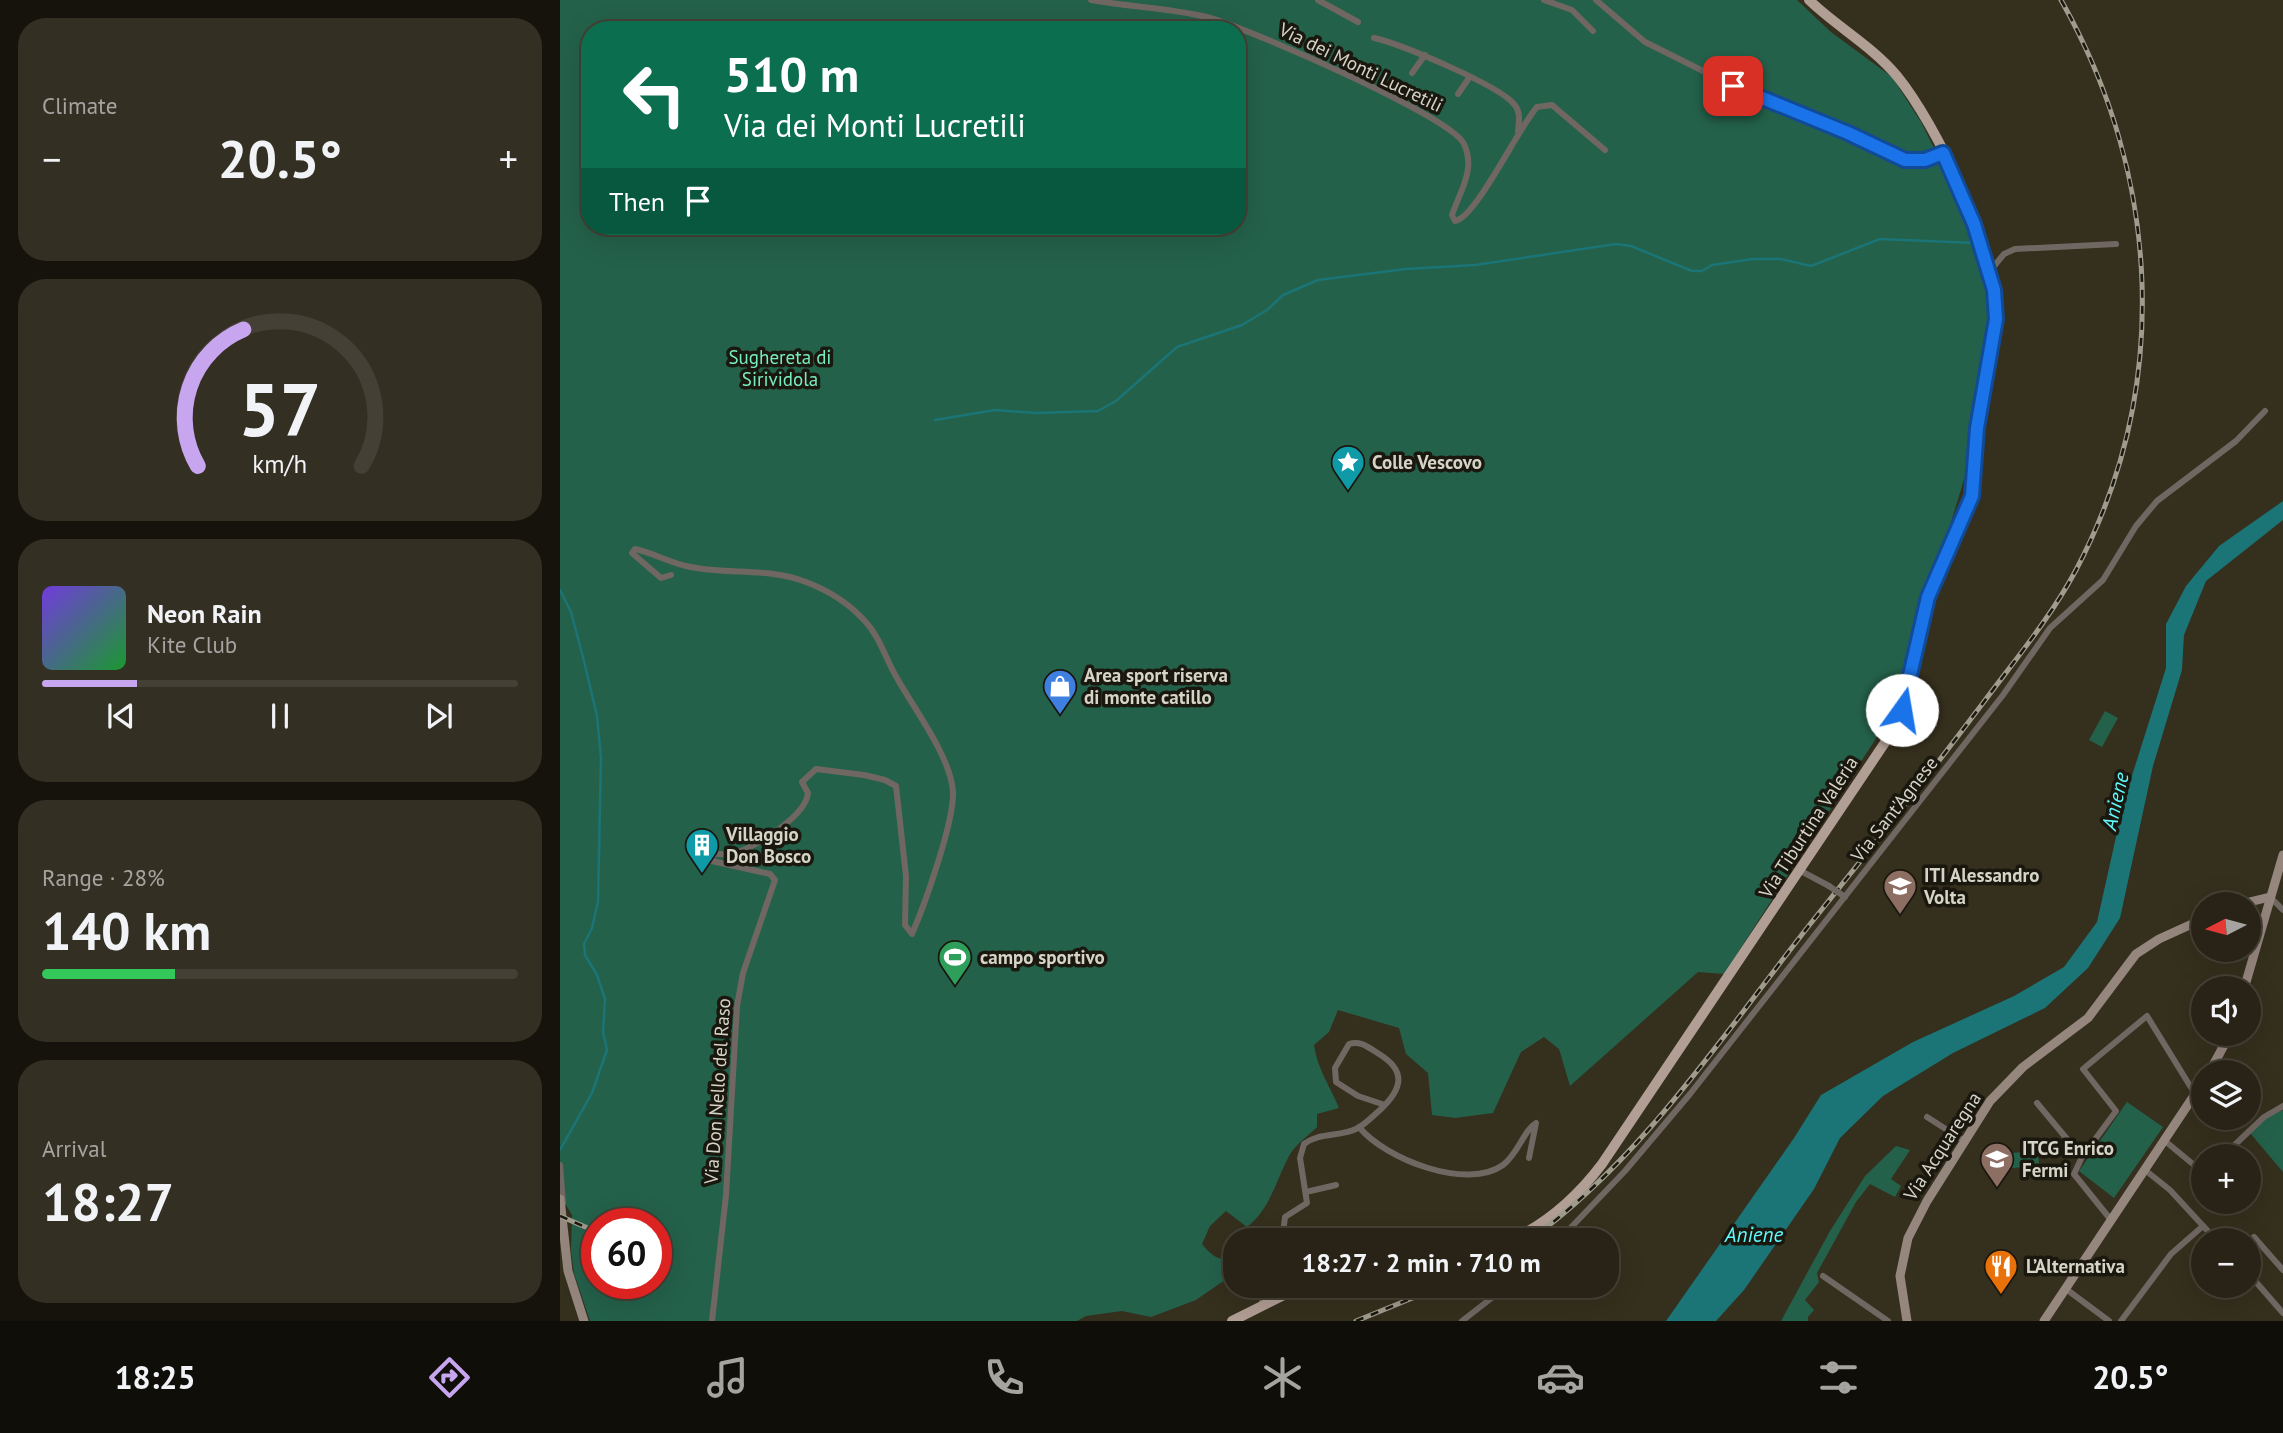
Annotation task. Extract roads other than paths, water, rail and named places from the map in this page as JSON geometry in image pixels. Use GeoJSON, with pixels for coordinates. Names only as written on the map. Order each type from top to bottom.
{"type":"FeatureCollection","features":[{"type":"Feature","properties":{"kind":"main road","name":"Via Tiburtina Valeria"},"geometry":{"type":"LineString","coordinates":[[1531,1228],[1550,1217],[1587,1183],[1710,1007],[1898,722],[1928,597],[1969,508],[1975,484],[1977,428],[1995,326],[1996,304],[1970,212],[1943,153],[1914,100],[1896,75],[1809,0]]}},
{"type":"Feature","properties":{"kind":"main road"},"geometry":{"type":"LineString","coordinates":[[2248,976],[2283,855]]}},
{"type":"Feature","properties":{"kind":"main road"},"geometry":{"type":"LineString","coordinates":[[2261,899],[2270,897]]}},
{"type":"Feature","properties":{"kind":"main road","name":"Via Acquaregna"},"geometry":{"type":"LineString","coordinates":[[1905,1320],[1900,1282],[1906,1244],[1927,1201],[1996,1094],[2029,1063],[2088,1018],[2136,954],[2159,939],[2191,924]]}},
{"type":"Feature","properties":{"kind":"main road"},"geometry":{"type":"LineString","coordinates":[[2044,1321],[2191,1100]]}},
{"type":"Feature","properties":{"kind":"main road"},"geometry":{"type":"LineString","coordinates":[[561,1204],[568,1271],[584,1321]]}},
{"type":"Feature","properties":{"kind":"main road"},"geometry":{"type":"LineString","coordinates":[[1236,1319],[1278,1298]]}},
{"type":"Feature","properties":{"kind":"street","name":"Via dei Monti Lucretili"},"geometry":{"type":"LineString","coordinates":[[1091,0],[1163,9],[1218,21]]}},
{"type":"Feature","properties":{"kind":"street"},"geometry":{"type":"LineString","coordinates":[[1318,0],[1358,22]]}},
{"type":"Feature","properties":{"kind":"street"},"geometry":{"type":"LineString","coordinates":[[1544,0],[1572,10],[1592,32]]}},
{"type":"Feature","properties":{"kind":"street"},"geometry":{"type":"LineString","coordinates":[[1596,0],[1645,42],[1753,96],[1844,131],[1905,160],[1925,160],[1943,153]]}},
{"type":"Feature","properties":{"kind":"street","name":"Via dei Monti Lucretili"},"geometry":{"type":"LineString","coordinates":[[1246,32],[1414,107],[1440,122],[1461,139],[1468,159],[1467,178],[1452,215],[1455,221],[1464,218],[1478,201],[1518,133]]}},
{"type":"Feature","properties":{"kind":"street"},"geometry":{"type":"LineString","coordinates":[[1374,38],[1425,55],[1514,103],[1519,113],[1518,133]]}},
{"type":"Feature","properties":{"kind":"street"},"geometry":{"type":"LineString","coordinates":[[1412,73],[1425,55]]}},
{"type":"Feature","properties":{"kind":"street"},"geometry":{"type":"LineString","coordinates":[[1458,94],[1469,78]]}},
{"type":"Feature","properties":{"kind":"street"},"geometry":{"type":"LineString","coordinates":[[1518,133],[1537,107],[1552,106],[1605,150]]}},
{"type":"Feature","properties":{"kind":"street"},"geometry":{"type":"LineString","coordinates":[[1989,272],[1999,258],[2011,250],[2116,244]]}},
{"type":"Feature","properties":{"kind":"street","name":"Via Sant'Agnese"},"geometry":{"type":"LineString","coordinates":[[1571,1228],[1608,1190],[1682,1104],[2003,695],[2050,628],[2105,577],[2136,526],[2157,501],[2233,444],[2264,411]]}},
{"type":"Feature","properties":{"kind":"street","name":"Via Don Nello del Raso"},"geometry":{"type":"LineString","coordinates":[[671,575],[661,578],[655,575],[632,553],[635,549],[644,551],[689,567],[779,573],[830,593],[853,609],[874,631],[887,653],[895,674],[950,771],[953,790],[952,804],[934,869],[912,934],[905,925],[906,876],[896,786],[885,780],[816,769],[802,782],[808,793],[802,807],[774,833],[736,853],[713,854],[712,861],[770,874],[775,880],[743,972],[737,1006],[726,1195],[712,1321]]}},
{"type":"Feature","properties":{"kind":"street"},"geometry":{"type":"LineString","coordinates":[[1799,870],[1845,897]]}},
{"type":"Feature","properties":{"kind":"street"},"geometry":{"type":"LineString","coordinates":[[2270,897],[2283,910]]}},
{"type":"Feature","properties":{"kind":"street"},"geometry":{"type":"LineString","coordinates":[[2111,1220],[2076,1179],[2075,1168],[2116,1111],[2083,1069],[2147,1016],[2191,1088]]}},
{"type":"Feature","properties":{"kind":"street"},"geometry":{"type":"LineString","coordinates":[[1283,1228],[1284,1219],[1304,1207],[1307,1200],[1300,1158],[1304,1144],[1312,1138],[1359,1127],[1385,1105],[1398,1088],[1395,1069],[1388,1060],[1365,1045],[1349,1044],[1335,1068],[1336,1082],[1359,1096],[1385,1105]]}},
{"type":"Feature","properties":{"kind":"street"},"geometry":{"type":"LineString","coordinates":[[2037,1103],[2082,1157]]}},
{"type":"Feature","properties":{"kind":"street"},"geometry":{"type":"LineString","coordinates":[[2236,1144],[2264,1117],[2283,1106]]}},
{"type":"Feature","properties":{"kind":"street"},"geometry":{"type":"LineString","coordinates":[[1927,1116],[1965,1142]]}},
{"type":"Feature","properties":{"kind":"street"},"geometry":{"type":"LineString","coordinates":[[1359,1127],[1378,1145],[1395,1154],[1441,1171],[1469,1175],[1489,1173],[1507,1163],[1536,1123],[1529,1158]]}},
{"type":"Feature","properties":{"kind":"street"},"geometry":{"type":"LineString","coordinates":[[2165,1141],[2191,1163]]}},
{"type":"Feature","properties":{"kind":"street"},"geometry":{"type":"LineString","coordinates":[[560,1165],[561,1204]]}},
{"type":"Feature","properties":{"kind":"street"},"geometry":{"type":"LineString","coordinates":[[2121,1321],[2171,1254],[2203,1226],[2178,1197],[2146,1170]]}},
{"type":"Feature","properties":{"kind":"street"},"geometry":{"type":"LineString","coordinates":[[1306,1192],[1336,1185]]}},
{"type":"Feature","properties":{"kind":"street"},"geometry":{"type":"LineString","coordinates":[[2261,1244],[2283,1270]]}},
{"type":"Feature","properties":{"kind":"street"},"geometry":{"type":"LineString","coordinates":[[1823,1276],[1888,1321]]}},
{"type":"Feature","properties":{"kind":"street"},"geometry":{"type":"LineString","coordinates":[[2261,1288],[2283,1313]]}},
{"type":"Feature","properties":{"kind":"street"},"geometry":{"type":"LineString","coordinates":[[2066,1289],[2109,1321]]}},
{"type":"Feature","properties":{"kind":"street"},"geometry":{"type":"LineString","coordinates":[[1236,1319],[1268,1298]]}},
{"type":"Feature","properties":{"kind":"street"},"geometry":{"type":"LineString","coordinates":[[1462,1321],[1492,1298]]}},
{"type":"Feature","properties":{"kind":"water","name":"Aniene"},"geometry":{"type":"Polygon","coordinates":[[[2283,501],[2283,520],[2206,581],[2184,635],[2182,670],[2153,766],[2120,918],[2088,968],[2045,1008],[1953,1053],[1883,1096],[1840,1138],[1814,1189],[1744,1290],[1716,1321],[1666,1321],[1821,1095],[1913,1042],[2014,996],[2064,967],[2097,922],[2124,801],[2166,668],[2166,624],[2186,586],[2219,546],[2283,501]]]}},
{"type":"Feature","properties":{"kind":"waterway"},"geometry":{"type":"LineString","coordinates":[[935,420],[995,410],[1037,413],[1098,411],[1116,401],[1177,347],[1242,325],[1267,310],[1283,295],[1318,280],[1406,269],[1475,265],[1616,244],[1631,246],[1692,271],[1702,271],[1712,265],[1753,259],[1781,259],[1811,266],[1880,239],[1974,243]]}},
{"type":"Feature","properties":{"kind":"waterway"},"geometry":{"type":"LineString","coordinates":[[560,590],[571,612],[597,716],[601,758],[598,902],[592,928],[584,944],[585,955],[597,975],[605,999],[603,1032],[607,1050],[592,1093],[560,1150]]}},
{"type":"Feature","properties":{"kind":"railway"},"geometry":{"type":"LineString","coordinates":[[1545,1228],[1570,1208],[1645,1133],[1714,1050],[1877,841],[2044,621],[2076,570],[2107,501],[2128,429],[2140,356],[2142,283],[2135,210],[2119,138],[2094,68],[2061,0]]}},
{"type":"Feature","properties":{"kind":"railway"},"geometry":{"type":"LineString","coordinates":[[560,1216],[581,1225]]}},
{"type":"Feature","properties":{"kind":"railway"},"geometry":{"type":"LineString","coordinates":[[1356,1321],[1413,1298]]}},
{"type":"Feature","properties":{"kind":"place","name":"Colle Vescovo"},"geometry":{"type":"Point","coordinates":[1348,492]}},
{"type":"Feature","properties":{"kind":"place","name":"Area sport riserva di monte catillo"},"geometry":{"type":"Point","coordinates":[1060,716]}},
{"type":"Feature","properties":{"kind":"place","name":"Villaggio Don Bosco"},"geometry":{"type":"Point","coordinates":[702,875]}},
{"type":"Feature","properties":{"kind":"place","name":"ITI Alessandro Volta"},"geometry":{"type":"Point","coordinates":[1900,916]}},
{"type":"Feature","properties":{"kind":"place","name":"campo sportivo"},"geometry":{"type":"Point","coordinates":[955,987]}},
{"type":"Feature","properties":{"kind":"place","name":"ITCG Enrico Fermi"},"geometry":{"type":"Point","coordinates":[1997,1189]}},
{"type":"Feature","properties":{"kind":"place","name":"L’Alternativa"},"geometry":{"type":"Point","coordinates":[2001,1296]}},
{"type":"Feature","properties":{"kind":"park label","name":"Sughereta di Sirividola"},"geometry":{"type":"Point","coordinates":[780,368]}}]}
